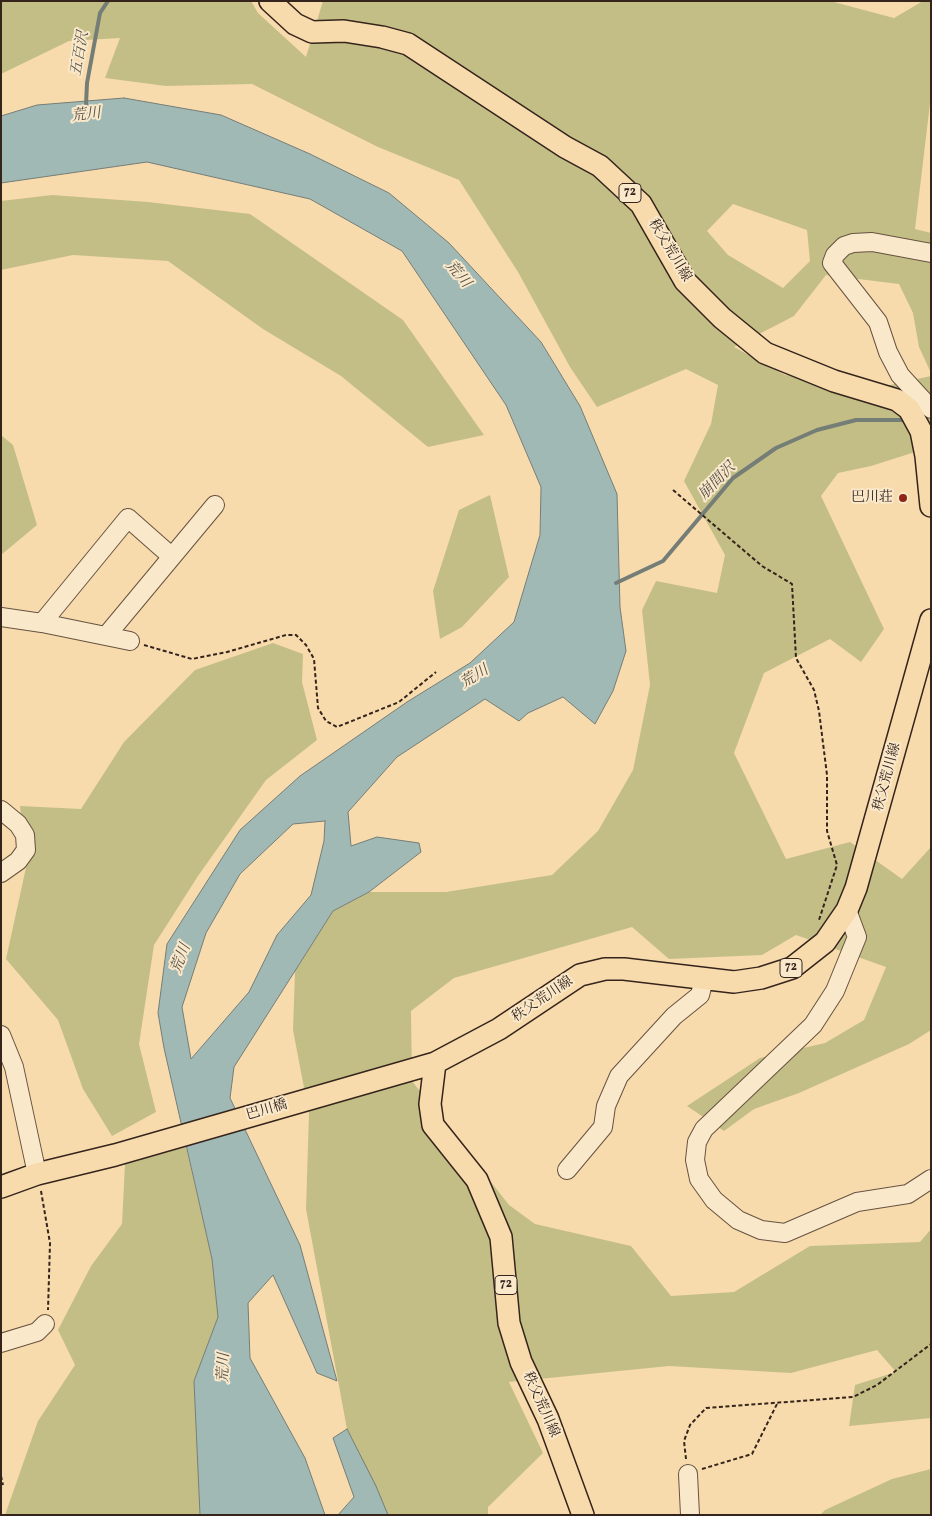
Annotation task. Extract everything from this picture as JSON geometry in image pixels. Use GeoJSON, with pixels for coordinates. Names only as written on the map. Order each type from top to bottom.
{"type":"FeatureCollection","features":[{"type":"Feature","properties":{"kind":"main road","name":"秩父荒川線"},"geometry":{"type":"LineString","coordinates":[[270,1],[295,24],[312,32],[344,32],[382,37],[408,44],[565,146],[600,166],[640,204],[685,281],[722,318],[764,353],[834,382],[897,400],[909,408],[921,431],[928,456],[931,506]]}},
{"type":"Feature","properties":{"kind":"main road","name":"秩父荒川線"},"geometry":{"type":"LineString","coordinates":[[583,1515],[548,1419],[521,1362],[509,1323],[501,1237],[477,1180],[434,1125],[430,1104],[427,1065],[499,1030],[580,975],[605,969],[624,969],[734,982],[761,978],[792,968],[825,942],[847,910],[866,858],[931,620]]}},
{"type":"Feature","properties":{"kind":"main road","name":"巴川橋"},"geometry":{"type":"LineString","coordinates":[[1,1187],[37,1174],[115,1154],[427,1065]]}},
{"type":"Feature","properties":{"kind":"street"},"geometry":{"type":"LineString","coordinates":[[931,253],[872,242],[853,242],[844,246],[835,255],[832,263],[878,322],[888,352],[900,375],[931,408]]}},
{"type":"Feature","properties":{"kind":"street"},"geometry":{"type":"LineString","coordinates":[[106,636],[215,504]]}},
{"type":"Feature","properties":{"kind":"street"},"geometry":{"type":"LineString","coordinates":[[42,623],[128,518],[171,556]]}},
{"type":"Feature","properties":{"kind":"street"},"geometry":{"type":"LineString","coordinates":[[1,617],[42,623],[130,641]]}},
{"type":"Feature","properties":{"kind":"street"},"geometry":{"type":"LineString","coordinates":[[1,810],[18,824],[24,835],[26,850],[18,861],[1,873]]}},
{"type":"Feature","properties":{"kind":"street"},"geometry":{"type":"LineString","coordinates":[[847,910],[857,937],[835,991],[813,1025],[704,1129],[697,1142],[695,1160],[699,1179],[714,1200],[738,1220],[761,1230],[785,1233],[857,1202],[908,1194],[931,1179]]}},
{"type":"Feature","properties":{"kind":"street"},"geometry":{"type":"LineString","coordinates":[[567,1170],[604,1127],[606,1106],[619,1076],[674,1016],[700,995],[704,978]]}},
{"type":"Feature","properties":{"kind":"street"},"geometry":{"type":"LineString","coordinates":[[1,1035],[14,1067],[37,1174]]}},
{"type":"Feature","properties":{"kind":"street"},"geometry":{"type":"LineString","coordinates":[[1,1343],[37,1332],[45,1324]]}},
{"type":"Feature","properties":{"kind":"street"},"geometry":{"type":"LineString","coordinates":[[688,1474],[690,1515]]}},
{"type":"Feature","properties":{"kind":"path"},"geometry":{"type":"LineString","coordinates":[[674,490],[762,566],[792,584],[796,658],[814,690],[819,711],[827,775],[827,831],[837,865],[817,926]]}},
{"type":"Feature","properties":{"kind":"path"},"geometry":{"type":"LineString","coordinates":[[130,641],[192,659],[227,652],[286,635],[296,636],[306,645],[314,659],[318,708],[326,722],[337,727],[399,702],[436,672]]}},
{"type":"Feature","properties":{"kind":"path"},"geometry":{"type":"LineString","coordinates":[[37,1174],[50,1244],[50,1303],[45,1324]]}},
{"type":"Feature","properties":{"kind":"path"},"geometry":{"type":"LineString","coordinates":[[778,1402],[752,1454],[688,1474],[684,1441],[690,1425],[706,1408],[778,1402],[853,1397],[877,1385],[931,1344]]}},
{"type":"Feature","properties":{"kind":"path"},"geometry":{"type":"LineString","coordinates":[[1,1476],[3,1485]]}},
{"type":"Feature","properties":{"kind":"shaded area"},"geometry":{"type":"Polygon","coordinates":[[[1,1],[251,1],[258,13],[306,57],[323,1],[830,1],[894,18],[923,1],[931,1],[931,95],[915,229],[931,233],[931,373],[919,347],[913,313],[899,284],[826,275],[794,316],[734,347],[785,375],[881,387],[931,376],[931,447],[871,466],[838,473],[821,496],[884,629],[861,662],[830,639],[764,673],[734,753],[786,859],[850,842],[902,879],[931,847],[931,1030],[909,1044],[799,1093],[754,1109],[724,1131],[687,1106],[760,1058],[825,1043],[864,1020],[886,967],[796,935],[762,955],[669,959],[632,927],[454,978],[411,1011],[412,1081],[509,1205],[535,1224],[631,1246],[671,1296],[734,1292],[810,1246],[920,1242],[931,1229],[931,1418],[849,1426],[855,1385],[896,1372],[877,1350],[791,1373],[669,1366],[509,1382],[543,1453],[488,1507],[488,1515],[387,1515],[347,1429],[306,1209],[309,1114],[293,1030],[295,971],[333,911],[369,892],[446,892],[552,875],[598,831],[633,770],[650,685],[642,610],[656,581],[717,593],[725,555],[684,481],[711,424],[718,385],[686,369],[597,407],[570,367],[518,272],[459,180],[378,147],[252,84],[166,86],[105,78],[120,38],[69,41],[1,74],[1,1]],[[733,204],[707,231],[728,255],[783,288],[810,261],[807,230],[733,204]]]}},
{"type":"Feature","properties":{"kind":"shaded area"},"geometry":{"type":"Polygon","coordinates":[[[52,195],[148,202],[250,214],[403,320],[484,435],[428,447],[341,376],[263,329],[168,261],[73,255],[1,270],[1,201],[52,195]]]}},
{"type":"Feature","properties":{"kind":"shaded area"},"geometry":{"type":"Polygon","coordinates":[[[1,435],[13,445],[37,525],[1,555],[1,435]]]}},
{"type":"Feature","properties":{"kind":"shaded area"},"geometry":{"type":"Polygon","coordinates":[[[490,495],[509,577],[462,627],[440,639],[433,591],[459,510],[490,495]]]}},
{"type":"Feature","properties":{"kind":"shaded area"},"geometry":{"type":"Polygon","coordinates":[[[273,643],[303,654],[302,682],[317,740],[266,780],[198,876],[154,945],[139,1044],[156,1112],[112,1136],[83,1089],[58,1020],[6,959],[27,863],[20,806],[81,809],[124,742],[195,670],[273,643]]]}},
{"type":"Feature","properties":{"kind":"shaded area"},"geometry":{"type":"Polygon","coordinates":[[[186,1147],[212,1259],[218,1317],[194,1381],[200,1515],[5,1515],[38,1421],[75,1365],[58,1330],[91,1266],[122,1224],[125,1164],[186,1147]]]}},
{"type":"Feature","properties":{"kind":"shaded area"},"geometry":{"type":"Polygon","coordinates":[[[931,1469],[931,1515],[820,1515],[825,1510],[892,1479],[931,1469]]]}},
{"type":"Feature","properties":{"kind":"water","name":"荒川"},"geometry":{"type":"Polygon","coordinates":[[[124,98],[221,115],[310,154],[389,193],[449,243],[541,342],[580,406],[617,494],[620,607],[626,651],[613,691],[595,724],[563,697],[528,713],[519,721],[485,699],[397,757],[348,812],[351,846],[377,837],[419,843],[421,852],[369,892],[333,911],[234,1067],[230,1098],[300,1245],[337,1381],[317,1373],[273,1275],[248,1303],[250,1358],[305,1458],[325,1515],[200,1515],[194,1381],[218,1317],[212,1259],[164,1048],[158,1013],[167,944],[240,830],[300,776],[407,702],[470,663],[514,622],[540,535],[541,487],[506,405],[402,251],[310,199],[147,162],[1,183],[1,116],[37,105],[124,98]],[[325,821],[293,824],[240,874],[206,933],[182,1007],[191,1059],[249,992],[277,935],[311,895],[324,841],[325,821]]]}},
{"type":"Feature","properties":{"kind":"water"},"geometry":{"type":"Polygon","coordinates":[[[347,1429],[376,1486],[388,1515],[338,1515],[354,1497],[333,1438],[347,1429]]]}},
{"type":"Feature","properties":{"kind":"waterway","name":"五百沢"},"geometry":{"type":"LineString","coordinates":[[86,105],[87,83],[100,13],[108,1]]}},
{"type":"Feature","properties":{"kind":"waterway","name":"崩間沢"},"geometry":{"type":"LineString","coordinates":[[616,583],[663,561],[733,478],[776,448],[817,430],[856,420],[906,420]]}},
{"type":"Feature","properties":{"kind":"place","name":"巴川荘"},"geometry":{"type":"Point","coordinates":[903,498]}}]}
